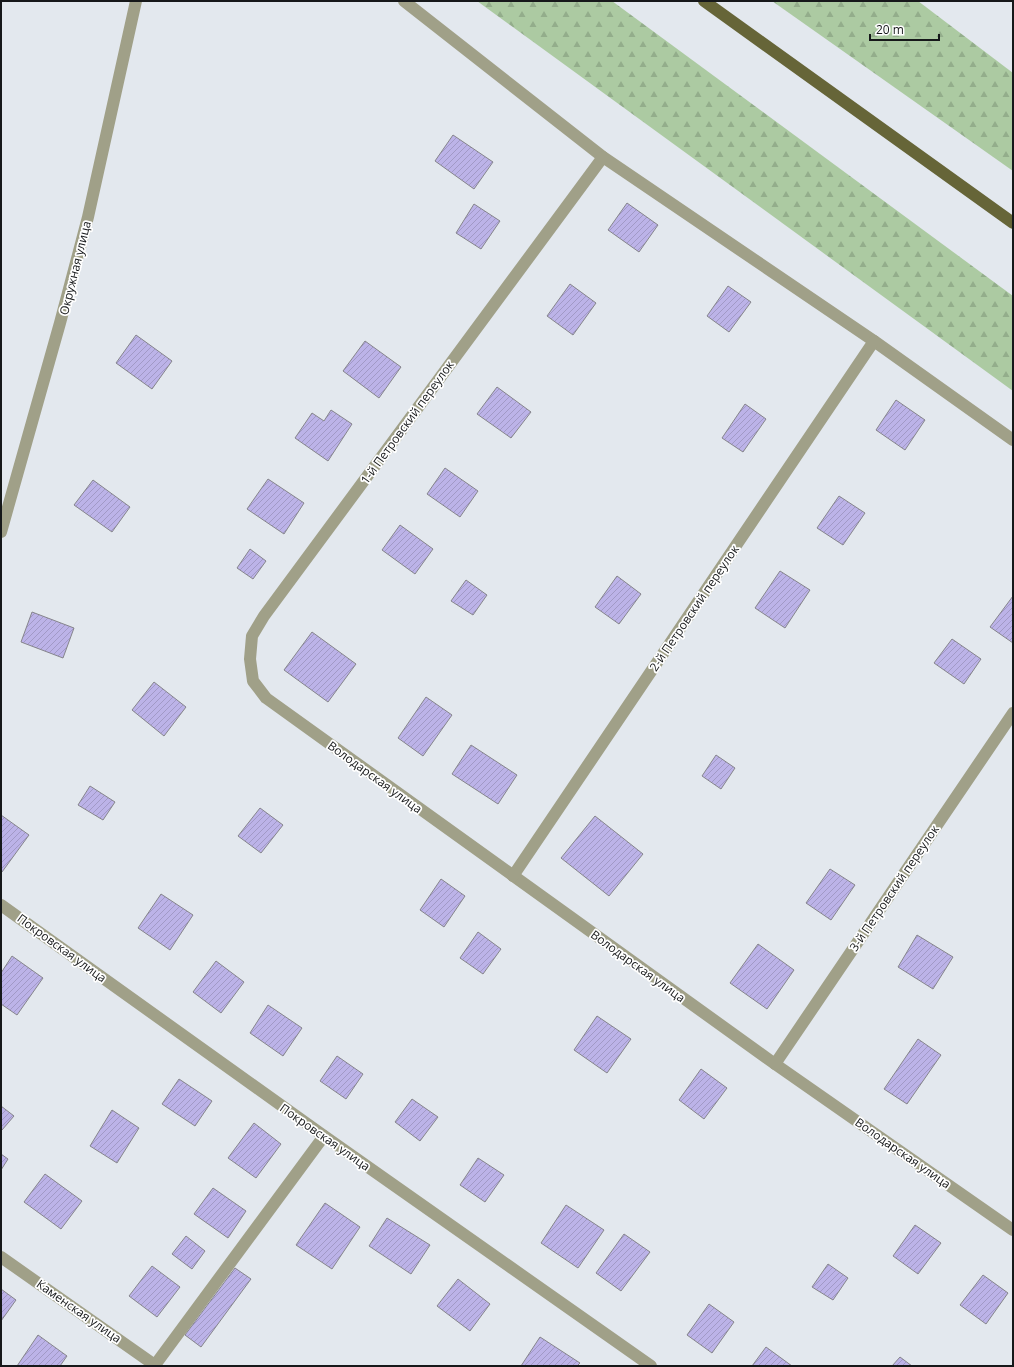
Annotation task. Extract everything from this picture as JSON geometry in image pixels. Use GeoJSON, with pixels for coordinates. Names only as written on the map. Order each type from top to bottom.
{"type":"FeatureCollection","features":[{"type":"Feature","properties":{"kind":"main road"},"geometry":{"type":"LineString","coordinates":[[704,1],[1013,223]]}},
{"type":"Feature","properties":{"kind":"street","name":"Окружная улица"},"geometry":{"type":"LineString","coordinates":[[1,532],[86,225],[136,1]]}},
{"type":"Feature","properties":{"kind":"street"},"geometry":{"type":"LineString","coordinates":[[404,1],[603,156],[874,341],[1013,440]]}},
{"type":"Feature","properties":{"kind":"street","name":"1-й Петровский переулок"},"geometry":{"type":"LineString","coordinates":[[266,698],[253,681],[250,659],[252,636],[264,616],[603,156]]}},
{"type":"Feature","properties":{"kind":"street","name":"2-й Петровский переулок"},"geometry":{"type":"LineString","coordinates":[[513,876],[874,341]]}},
{"type":"Feature","properties":{"kind":"street","name":"Володарская улица"},"geometry":{"type":"LineString","coordinates":[[266,698],[775,1064],[1013,1230]]}},
{"type":"Feature","properties":{"kind":"street","name":"3-й Петровский переулок"},"geometry":{"type":"LineString","coordinates":[[775,1064],[1013,713]]}},
{"type":"Feature","properties":{"kind":"street","name":"Покровская улица"},"geometry":{"type":"LineString","coordinates":[[1,905],[324,1136],[651,1366]]}},
{"type":"Feature","properties":{"kind":"street"},"geometry":{"type":"LineString","coordinates":[[155,1365],[324,1136]]}},
{"type":"Feature","properties":{"kind":"street","name":"Каменская улица"},"geometry":{"type":"LineString","coordinates":[[1,1257],[155,1365]]}},
{"type":"Feature","properties":{"kind":"green space"},"geometry":{"type":"Polygon","coordinates":[[[477,1],[612,1],[1013,296],[1013,391],[477,1]]]}},
{"type":"Feature","properties":{"kind":"green space"},"geometry":{"type":"Polygon","coordinates":[[[772,1],[918,1],[1013,73],[1013,171],[772,1]]]}},
{"type":"Feature","properties":{"kind":"building"},"geometry":{"type":"Polygon","coordinates":[[[453,135],[493,162],[474,189],[435,161],[453,135]]]}},
{"type":"Feature","properties":{"kind":"building"},"geometry":{"type":"Polygon","coordinates":[[[627,203],[658,225],[639,252],[608,230],[627,203]]]}},
{"type":"Feature","properties":{"kind":"building"},"geometry":{"type":"Polygon","coordinates":[[[474,204],[500,221],[481,249],[456,233],[474,204]]]}},
{"type":"Feature","properties":{"kind":"building"},"geometry":{"type":"Polygon","coordinates":[[[570,284],[596,303],[573,335],[547,316],[570,284]]]}},
{"type":"Feature","properties":{"kind":"building"},"geometry":{"type":"Polygon","coordinates":[[[728,286],[751,302],[729,332],[707,316],[728,286]]]}},
{"type":"Feature","properties":{"kind":"building"},"geometry":{"type":"Polygon","coordinates":[[[136,335],[172,361],[152,389],[116,363],[136,335]]]}},
{"type":"Feature","properties":{"kind":"building"},"geometry":{"type":"Polygon","coordinates":[[[365,341],[401,367],[379,398],[343,371],[365,341]]]}},
{"type":"Feature","properties":{"kind":"building"},"geometry":{"type":"Polygon","coordinates":[[[497,387],[531,412],[511,438],[477,414],[497,387]]]}},
{"type":"Feature","properties":{"kind":"building"},"geometry":{"type":"Polygon","coordinates":[[[896,400],[925,420],[905,450],[876,430],[896,400]]]}},
{"type":"Feature","properties":{"kind":"building"},"geometry":{"type":"Polygon","coordinates":[[[745,404],[766,419],[743,452],[722,438],[745,404]]]}},
{"type":"Feature","properties":{"kind":"building"},"geometry":{"type":"Polygon","coordinates":[[[331,410],[352,424],[328,461],[295,438],[312,413],[324,421],[331,410]]]}},
{"type":"Feature","properties":{"kind":"building"},"geometry":{"type":"Polygon","coordinates":[[[445,468],[478,491],[460,517],[427,494],[445,468]]]}},
{"type":"Feature","properties":{"kind":"building"},"geometry":{"type":"Polygon","coordinates":[[[268,479],[304,503],[284,534],[247,509],[268,479]]]}},
{"type":"Feature","properties":{"kind":"building"},"geometry":{"type":"Polygon","coordinates":[[[93,480],[130,507],[112,532],[74,505],[93,480]]]}},
{"type":"Feature","properties":{"kind":"building"},"geometry":{"type":"Polygon","coordinates":[[[839,496],[865,513],[843,545],[817,528],[839,496]]]}},
{"type":"Feature","properties":{"kind":"building"},"geometry":{"type":"Polygon","coordinates":[[[400,525],[433,549],[415,574],[382,550],[400,525]]]}},
{"type":"Feature","properties":{"kind":"building"},"geometry":{"type":"Polygon","coordinates":[[[250,549],[266,561],[253,579],[237,568],[250,549]]]}},
{"type":"Feature","properties":{"kind":"building"},"geometry":{"type":"Polygon","coordinates":[[[780,571],[810,590],[785,628],[755,608],[780,571]]]}},
{"type":"Feature","properties":{"kind":"building"},"geometry":{"type":"Polygon","coordinates":[[[617,576],[641,594],[619,624],[595,607],[617,576]]]}},
{"type":"Feature","properties":{"kind":"building"},"geometry":{"type":"Polygon","coordinates":[[[466,580],[487,595],[473,615],[451,601],[466,580]]]}},
{"type":"Feature","properties":{"kind":"building"},"geometry":{"type":"Polygon","coordinates":[[[1013,596],[1013,643],[990,627],[1013,596]]]}},
{"type":"Feature","properties":{"kind":"building"},"geometry":{"type":"Polygon","coordinates":[[[32,612],[74,628],[63,658],[21,642],[32,612]]]}},
{"type":"Feature","properties":{"kind":"building"},"geometry":{"type":"Polygon","coordinates":[[[312,632],[356,664],[328,702],[284,670],[312,632]]]}},
{"type":"Feature","properties":{"kind":"building"},"geometry":{"type":"Polygon","coordinates":[[[952,639],[981,659],[964,684],[934,663],[952,639]]]}},
{"type":"Feature","properties":{"kind":"building"},"geometry":{"type":"Polygon","coordinates":[[[154,682],[186,707],[164,736],[132,710],[154,682]]]}},
{"type":"Feature","properties":{"kind":"building"},"geometry":{"type":"Polygon","coordinates":[[[426,697],[452,715],[423,756],[398,738],[426,697]]]}},
{"type":"Feature","properties":{"kind":"building"},"geometry":{"type":"Polygon","coordinates":[[[471,745],[517,775],[498,804],[452,774],[471,745]]]}},
{"type":"Feature","properties":{"kind":"building"},"geometry":{"type":"Polygon","coordinates":[[[716,755],[735,768],[721,789],[702,776],[716,755]]]}},
{"type":"Feature","properties":{"kind":"building"},"geometry":{"type":"Polygon","coordinates":[[[90,786],[115,802],[103,820],[78,805],[90,786]]]}},
{"type":"Feature","properties":{"kind":"building"},"geometry":{"type":"Polygon","coordinates":[[[260,808],[283,825],[261,853],[238,836],[260,808]]]}},
{"type":"Feature","properties":{"kind":"building"},"geometry":{"type":"Polygon","coordinates":[[[1,815],[29,835],[2,872],[1,871],[1,815]]]}},
{"type":"Feature","properties":{"kind":"building"},"geometry":{"type":"Polygon","coordinates":[[[595,816],[643,854],[609,896],[561,858],[595,816]]]}},
{"type":"Feature","properties":{"kind":"building"},"geometry":{"type":"Polygon","coordinates":[[[830,869],[855,885],[831,920],[806,903],[830,869]]]}},
{"type":"Feature","properties":{"kind":"building"},"geometry":{"type":"Polygon","coordinates":[[[441,879],[465,896],[444,927],[420,910],[441,879]]]}},
{"type":"Feature","properties":{"kind":"building"},"geometry":{"type":"Polygon","coordinates":[[[161,894],[193,915],[170,950],[138,928],[161,894]]]}},
{"type":"Feature","properties":{"kind":"building"},"geometry":{"type":"Polygon","coordinates":[[[478,932],[501,949],[483,974],[460,958],[478,932]]]}},
{"type":"Feature","properties":{"kind":"building"},"geometry":{"type":"Polygon","coordinates":[[[917,935],[953,957],[933,989],[898,967],[917,935]]]}},
{"type":"Feature","properties":{"kind":"building"},"geometry":{"type":"Polygon","coordinates":[[[758,944],[794,970],[767,1009],[730,983],[758,944]]]}},
{"type":"Feature","properties":{"kind":"building"},"geometry":{"type":"Polygon","coordinates":[[[12,956],[43,978],[17,1015],[1,1004],[1,973],[12,956]]]}},
{"type":"Feature","properties":{"kind":"building"},"geometry":{"type":"Polygon","coordinates":[[[216,961],[244,982],[221,1013],[193,992],[216,961]]]}},
{"type":"Feature","properties":{"kind":"building"},"geometry":{"type":"Polygon","coordinates":[[[268,1005],[302,1028],[283,1056],[250,1033],[268,1005]]]}},
{"type":"Feature","properties":{"kind":"building"},"geometry":{"type":"Polygon","coordinates":[[[597,1016],[631,1039],[607,1073],[574,1050],[597,1016]]]}},
{"type":"Feature","properties":{"kind":"building"},"geometry":{"type":"Polygon","coordinates":[[[918,1039],[941,1055],[907,1104],[884,1089],[918,1039]]]}},
{"type":"Feature","properties":{"kind":"building"},"geometry":{"type":"Polygon","coordinates":[[[337,1056],[363,1074],[346,1099],[320,1081],[337,1056]]]}},
{"type":"Feature","properties":{"kind":"building"},"geometry":{"type":"Polygon","coordinates":[[[701,1069],[727,1088],[704,1119],[679,1100],[701,1069]]]}},
{"type":"Feature","properties":{"kind":"building"},"geometry":{"type":"Polygon","coordinates":[[[179,1079],[212,1101],[195,1126],[162,1104],[179,1079]]]}},
{"type":"Feature","properties":{"kind":"building"},"geometry":{"type":"Polygon","coordinates":[[[412,1099],[438,1117],[420,1141],[395,1122],[412,1099]]]}},
{"type":"Feature","properties":{"kind":"building"},"geometry":{"type":"Polygon","coordinates":[[[1,1106],[14,1116],[2,1130],[1,1129],[1,1106]]]}},
{"type":"Feature","properties":{"kind":"building"},"geometry":{"type":"Polygon","coordinates":[[[112,1110],[139,1128],[117,1163],[90,1146],[112,1110]]]}},
{"type":"Feature","properties":{"kind":"building"},"geometry":{"type":"Polygon","coordinates":[[[254,1123],[281,1144],[256,1178],[228,1158],[254,1123]]]}},
{"type":"Feature","properties":{"kind":"building"},"geometry":{"type":"Polygon","coordinates":[[[1,1154],[8,1159],[1,1170],[1,1154]]]}},
{"type":"Feature","properties":{"kind":"building"},"geometry":{"type":"Polygon","coordinates":[[[478,1158],[504,1175],[485,1202],[460,1185],[478,1158]]]}},
{"type":"Feature","properties":{"kind":"building"},"geometry":{"type":"Polygon","coordinates":[[[45,1174],[82,1201],[61,1229],[24,1202],[45,1174]]]}},
{"type":"Feature","properties":{"kind":"building"},"geometry":{"type":"Polygon","coordinates":[[[213,1188],[246,1211],[228,1238],[194,1214],[213,1188]]]}},
{"type":"Feature","properties":{"kind":"building"},"geometry":{"type":"Polygon","coordinates":[[[325,1203],[360,1227],[332,1269],[296,1245],[325,1203]]]}},
{"type":"Feature","properties":{"kind":"building"},"geometry":{"type":"Polygon","coordinates":[[[566,1205],[604,1230],[578,1268],[541,1243],[566,1205]]]}},
{"type":"Feature","properties":{"kind":"building"},"geometry":{"type":"Polygon","coordinates":[[[387,1218],[430,1245],[411,1274],[369,1246],[387,1218]]]}},
{"type":"Feature","properties":{"kind":"building"},"geometry":{"type":"Polygon","coordinates":[[[915,1225],[941,1243],[918,1274],[893,1256],[915,1225]]]}},
{"type":"Feature","properties":{"kind":"building"},"geometry":{"type":"Polygon","coordinates":[[[624,1234],[650,1252],[621,1291],[596,1273],[624,1234]]]}},
{"type":"Feature","properties":{"kind":"building"},"geometry":{"type":"Polygon","coordinates":[[[186,1236],[205,1251],[192,1269],[172,1254],[186,1236]]]}},
{"type":"Feature","properties":{"kind":"building"},"geometry":{"type":"Polygon","coordinates":[[[828,1264],[848,1278],[833,1300],[812,1287],[828,1264]]]}},
{"type":"Feature","properties":{"kind":"building"},"geometry":{"type":"Polygon","coordinates":[[[152,1266],[180,1287],[157,1317],[129,1296],[152,1266]]]}},
{"type":"Feature","properties":{"kind":"building"},"geometry":{"type":"Polygon","coordinates":[[[235,1268],[251,1279],[201,1347],[185,1335],[235,1268]]]}},
{"type":"Feature","properties":{"kind":"building"},"geometry":{"type":"Polygon","coordinates":[[[983,1275],[1008,1293],[986,1324],[960,1305],[983,1275]]]}},
{"type":"Feature","properties":{"kind":"building"},"geometry":{"type":"Polygon","coordinates":[[[458,1279],[490,1304],[470,1331],[437,1306],[458,1279]]]}},
{"type":"Feature","properties":{"kind":"building"},"geometry":{"type":"Polygon","coordinates":[[[1,1289],[16,1300],[1,1321],[1,1289]]]}},
{"type":"Feature","properties":{"kind":"building"},"geometry":{"type":"Polygon","coordinates":[[[709,1304],[734,1322],[712,1353],[687,1335],[709,1304]]]}},
{"type":"Feature","properties":{"kind":"building"},"geometry":{"type":"Polygon","coordinates":[[[38,1335],[67,1356],[60,1366],[17,1366],[38,1335]]]}},
{"type":"Feature","properties":{"kind":"building"},"geometry":{"type":"Polygon","coordinates":[[[540,1337],[580,1363],[577,1366],[521,1366],[540,1337]]]}},
{"type":"Feature","properties":{"kind":"building"},"geometry":{"type":"Polygon","coordinates":[[[766,1347],[792,1366],[752,1366],[766,1347]]]}},
{"type":"Feature","properties":{"kind":"building"},"geometry":{"type":"Polygon","coordinates":[[[900,1357],[912,1366],[892,1366],[900,1357]]]}}]}
